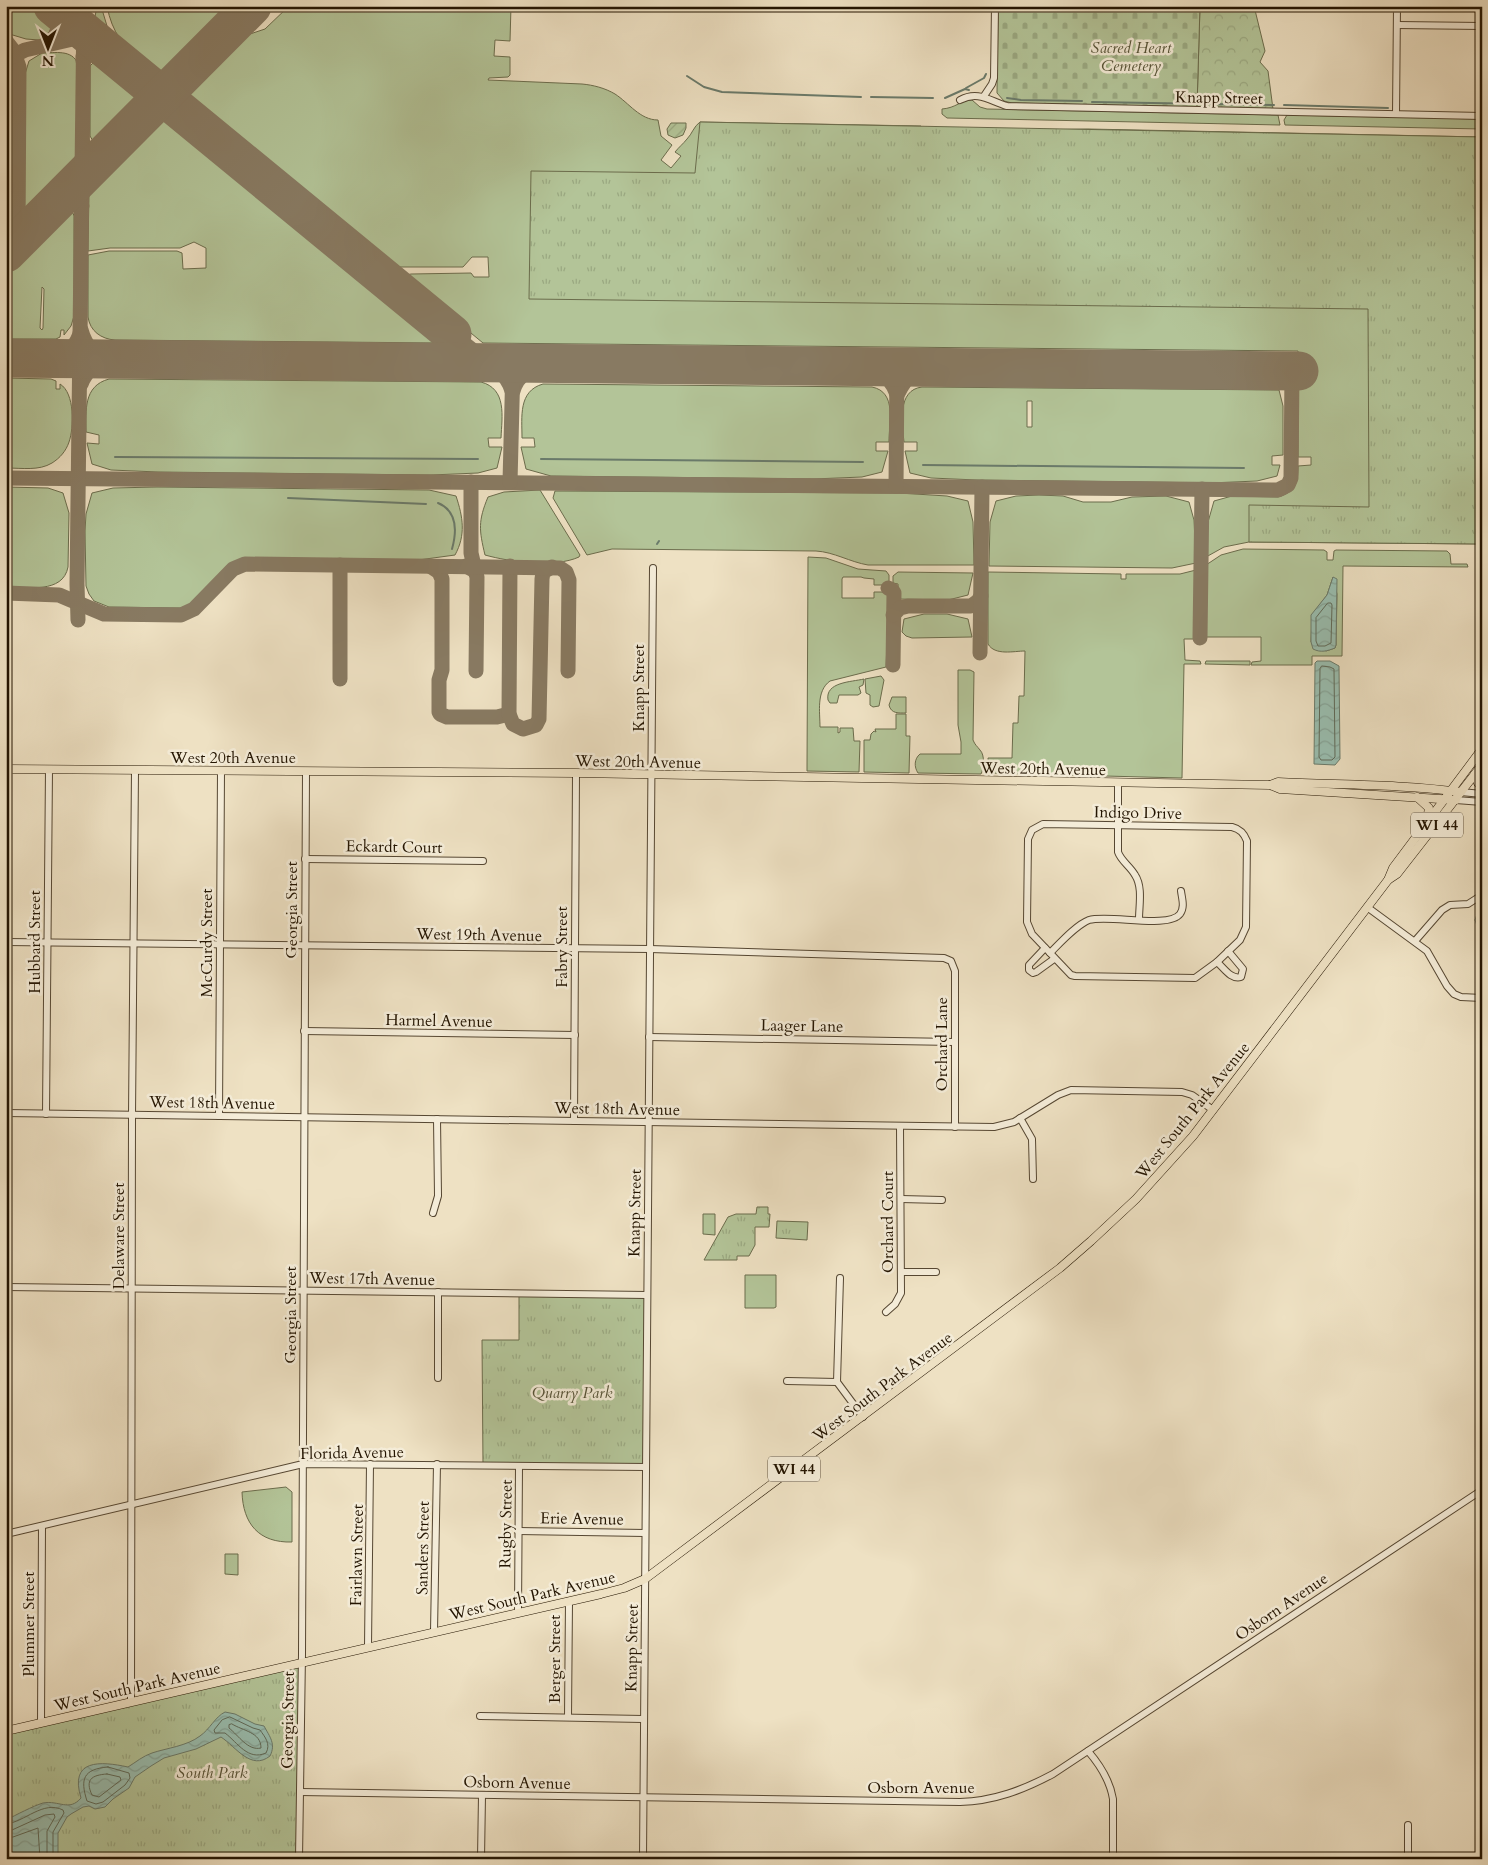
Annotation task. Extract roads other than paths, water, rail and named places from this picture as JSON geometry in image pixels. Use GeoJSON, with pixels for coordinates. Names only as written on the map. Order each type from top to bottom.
{"type":"FeatureCollection","features":[{"type":"Feature","properties":{"kind":"main road","name":"West South Park Avenue"},"geometry":{"type":"LineString","coordinates":[[6,1731],[624,1588],[646,1579],[1060,1268],[1092,1242],[1155,1180],[1213,1110],[1388,880],[1393,868],[1426,822],[1482,749]]}},
{"type":"Feature","properties":{"kind":"main road","name":"West South Park Avenue"},"geometry":{"type":"LineString","coordinates":[[1388,880],[1397,874],[1482,766]]}},
{"type":"Feature","properties":{"kind":"main road","name":"West 20th Avenue"},"geometry":{"type":"LineString","coordinates":[[6,769],[576,773],[1270,786],[1280,789],[1456,800]]}},
{"type":"Feature","properties":{"kind":"main road"},"geometry":{"type":"LineString","coordinates":[[1475,774],[1482,787]]}},
{"type":"Feature","properties":{"kind":"main road","name":"West 20th Avenue"},"geometry":{"type":"LineString","coordinates":[[1270,786],[1278,782],[1461,792]]}},
{"type":"Feature","properties":{"kind":"main road"},"geometry":{"type":"LineString","coordinates":[[1417,797],[1429,808],[1426,822]]}},
{"type":"Feature","properties":{"kind":"street"},"geometry":{"type":"LineString","coordinates":[[960,100],[970,95],[984,96],[992,84],[994,78],[995,6]]}},
{"type":"Feature","properties":{"kind":"street"},"geometry":{"type":"LineString","coordinates":[[1396,114],[1397,6]]}},
{"type":"Feature","properties":{"kind":"street"},"geometry":{"type":"LineString","coordinates":[[1397,25],[1482,26]]}},
{"type":"Feature","properties":{"kind":"street","name":"Knapp Street"},"geometry":{"type":"LineString","coordinates":[[984,96],[998,104],[1007,106],[1482,116]]}},
{"type":"Feature","properties":{"kind":"street","name":"Knapp Street"},"geometry":{"type":"LineString","coordinates":[[643,1859],[653,568]]}},
{"type":"Feature","properties":{"kind":"street","name":"Hubbard Street"},"geometry":{"type":"LineString","coordinates":[[46,1114],[49,769]]}},
{"type":"Feature","properties":{"kind":"street","name":"Delaware Street"},"geometry":{"type":"LineString","coordinates":[[131,1702],[132,1115],[135,770]]}},
{"type":"Feature","properties":{"kind":"street","name":"McCurdy Street"},"geometry":{"type":"LineString","coordinates":[[219,1116],[221,770]]}},
{"type":"Feature","properties":{"kind":"street","name":"Georgia Street"},"geometry":{"type":"LineString","coordinates":[[299,1859],[302,1662],[306,771]]}},
{"type":"Feature","properties":{"kind":"street","name":"Fabry Street"},"geometry":{"type":"LineString","coordinates":[[574,1121],[576,773]]}},
{"type":"Feature","properties":{"kind":"street"},"geometry":{"type":"LineString","coordinates":[[1118,783],[1117,825],[1119,856],[1138,881],[1139,919]]}},
{"type":"Feature","properties":{"kind":"street","name":"West 20th Avenue"},"geometry":{"type":"LineString","coordinates":[[1461,792],[1482,794]]}},
{"type":"Feature","properties":{"kind":"street","name":"West 20th Avenue"},"geometry":{"type":"LineString","coordinates":[[1456,800],[1482,802]]}},
{"type":"Feature","properties":{"kind":"street","name":"Indigo Drive"},"geometry":{"type":"LineString","coordinates":[[1043,824],[1232,827],[1242,832],[1247,841],[1246,927],[1242,937],[1200,976],[1180,979],[1076,976],[1067,972],[1047,950],[1032,934],[1027,922],[1028,839],[1032,830],[1043,824]]}},
{"type":"Feature","properties":{"kind":"street","name":"Eckardt Court"},"geometry":{"type":"LineString","coordinates":[[305,859],[483,861]]}},
{"type":"Feature","properties":{"kind":"street"},"geometry":{"type":"LineString","coordinates":[[1054,959],[1034,973],[1029,970],[1029,965],[1087,921],[1139,919],[1167,921],[1175,918],[1182,908],[1181,891]]}},
{"type":"Feature","properties":{"kind":"street"},"geometry":{"type":"LineString","coordinates":[[1416,941],[1442,910],[1450,905],[1468,904],[1482,895]]}},
{"type":"Feature","properties":{"kind":"street"},"geometry":{"type":"LineString","coordinates":[[1367,907],[1416,941],[1432,957],[1447,986],[1454,994],[1461,997],[1482,998]]}},
{"type":"Feature","properties":{"kind":"street","name":"West 19th Avenue"},"geometry":{"type":"LineString","coordinates":[[6,942],[650,949],[944,958],[950,961]]}},
{"type":"Feature","properties":{"kind":"street"},"geometry":{"type":"LineString","coordinates":[[1217,962],[1233,977],[1241,977],[1243,969],[1228,951]]}},
{"type":"Feature","properties":{"kind":"street","name":"Orchard Lane"},"geometry":{"type":"LineString","coordinates":[[950,961],[955,970],[955,1128]]}},
{"type":"Feature","properties":{"kind":"street","name":"Harmel Avenue"},"geometry":{"type":"LineString","coordinates":[[304,1031],[575,1035]]}},
{"type":"Feature","properties":{"kind":"street","name":"Laager Lane"},"geometry":{"type":"LineString","coordinates":[[649,1037],[954,1042]]}},
{"type":"Feature","properties":{"kind":"street","name":"West 18th Avenue"},"geometry":{"type":"LineString","coordinates":[[6,1113],[955,1128],[1001,1127],[1020,1118],[1058,1094],[1078,1090],[1182,1092],[1192,1095],[1213,1110]]}},
{"type":"Feature","properties":{"kind":"street"},"geometry":{"type":"LineString","coordinates":[[1020,1118],[1032,1139],[1033,1179]]}},
{"type":"Feature","properties":{"kind":"street"},"geometry":{"type":"LineString","coordinates":[[433,1213],[438,1196],[437,1119]]}},
{"type":"Feature","properties":{"kind":"street","name":"Orchard Court"},"geometry":{"type":"LineString","coordinates":[[886,1312],[899,1297],[901,1272],[900,1127]]}},
{"type":"Feature","properties":{"kind":"street"},"geometry":{"type":"LineString","coordinates":[[901,1199],[942,1200]]}},
{"type":"Feature","properties":{"kind":"street"},"geometry":{"type":"LineString","coordinates":[[901,1272],[936,1272]]}},
{"type":"Feature","properties":{"kind":"street"},"geometry":{"type":"LineString","coordinates":[[840,1278],[837,1382],[863,1417]]}},
{"type":"Feature","properties":{"kind":"street","name":"West 17th Avenue"},"geometry":{"type":"LineString","coordinates":[[6,1287],[647,1294]]}},
{"type":"Feature","properties":{"kind":"street"},"geometry":{"type":"LineString","coordinates":[[438,1292],[438,1378]]}},
{"type":"Feature","properties":{"kind":"street"},"geometry":{"type":"LineString","coordinates":[[787,1381],[837,1382]]}},
{"type":"Feature","properties":{"kind":"street","name":"Florida Avenue"},"geometry":{"type":"LineString","coordinates":[[6,1534],[303,1464],[646,1467]]}},
{"type":"Feature","properties":{"kind":"street","name":"Fairlawn Street"},"geometry":{"type":"LineString","coordinates":[[368,1647],[370,1464]]}},
{"type":"Feature","properties":{"kind":"street","name":"Sanders Street"},"geometry":{"type":"LineString","coordinates":[[434,1632],[437,1464]]}},
{"type":"Feature","properties":{"kind":"street","name":"Rugby Street"},"geometry":{"type":"LineString","coordinates":[[518,1613],[519,1466]]}},
{"type":"Feature","properties":{"kind":"street","name":"Osborn Avenue"},"geometry":{"type":"LineString","coordinates":[[300,1792],[971,1802],[1000,1797],[1027,1788],[1053,1774],[1482,1490]]}},
{"type":"Feature","properties":{"kind":"street","name":"Plummer Street"},"geometry":{"type":"LineString","coordinates":[[41,1723],[42,1526]]}},
{"type":"Feature","properties":{"kind":"street","name":"Erie Avenue"},"geometry":{"type":"LineString","coordinates":[[518,1531],[645,1533]]}},
{"type":"Feature","properties":{"kind":"street","name":"Berger Street"},"geometry":{"type":"LineString","coordinates":[[568,1717],[569,1601]]}},
{"type":"Feature","properties":{"kind":"street"},"geometry":{"type":"LineString","coordinates":[[480,1716],[643,1719]]}},
{"type":"Feature","properties":{"kind":"street"},"geometry":{"type":"LineString","coordinates":[[1088,1751],[1104,1774],[1111,1789],[1113,1799],[1113,1859]]}},
{"type":"Feature","properties":{"kind":"street"},"geometry":{"type":"LineString","coordinates":[[480,1859],[482,1795]]}},
{"type":"Feature","properties":{"kind":"street"},"geometry":{"type":"LineString","coordinates":[[1408,1825],[1408,1859]]}},
{"type":"Feature","properties":{"kind":"water"},"geometry":{"type":"Polygon","coordinates":[[[1333,577],[1337,579],[1336,645],[1335,648],[1319,651],[1313,649],[1311,642],[1311,615],[1327,595],[1333,577]]]}},
{"type":"Feature","properties":{"kind":"water"},"geometry":{"type":"Polygon","coordinates":[[[1317,661],[1330,661],[1339,666],[1340,759],[1335,765],[1314,764],[1315,663],[1317,661]]]}},
{"type":"Feature","properties":{"kind":"water"},"geometry":{"type":"Polygon","coordinates":[[[1482,909],[1482,940],[1475,920],[1478,911],[1482,909]]]}},
{"type":"Feature","properties":{"kind":"water"},"geometry":{"type":"Polygon","coordinates":[[[225,1712],[264,1726],[272,1744],[270,1756],[263,1760],[256,1761],[250,1759],[221,1737],[196,1749],[164,1758],[135,1777],[129,1788],[105,1807],[95,1809],[89,1806],[83,1807],[67,1817],[58,1833],[58,1859],[6,1859],[6,1820],[43,1803],[68,1805],[77,1802],[81,1798],[78,1785],[79,1776],[83,1769],[98,1764],[128,1767],[149,1754],[195,1739],[204,1733],[225,1712]]]}},
{"type":"Feature","properties":{"kind":"waterway"},"geometry":{"type":"LineString","coordinates":[[966,88],[984,78],[986,74]]}},
{"type":"Feature","properties":{"kind":"waterway"},"geometry":{"type":"LineString","coordinates":[[687,76],[704,87],[722,92],[861,97]]}},
{"type":"Feature","properties":{"kind":"waterway"},"geometry":{"type":"LineString","coordinates":[[945,98],[965,89],[969,90]]}},
{"type":"Feature","properties":{"kind":"waterway"},"geometry":{"type":"LineString","coordinates":[[871,97],[933,98]]}},
{"type":"Feature","properties":{"kind":"waterway"},"geometry":{"type":"LineString","coordinates":[[1007,98],[1082,101]]}},
{"type":"Feature","properties":{"kind":"waterway"},"geometry":{"type":"LineString","coordinates":[[1092,102],[1274,105]]}},
{"type":"Feature","properties":{"kind":"waterway"},"geometry":{"type":"LineString","coordinates":[[1284,105],[1388,108]]}},
{"type":"Feature","properties":{"kind":"waterway"},"geometry":{"type":"LineString","coordinates":[[115,457],[478,459]]}},
{"type":"Feature","properties":{"kind":"waterway"},"geometry":{"type":"LineString","coordinates":[[541,459],[863,462]]}},
{"type":"Feature","properties":{"kind":"waterway"},"geometry":{"type":"LineString","coordinates":[[923,465],[1244,468]]}},
{"type":"Feature","properties":{"kind":"waterway"},"geometry":{"type":"LineString","coordinates":[[288,498],[426,504]]}},
{"type":"Feature","properties":{"kind":"waterway"},"geometry":{"type":"LineString","coordinates":[[438,503],[449,511],[454,522],[455,535],[452,549]]}},
{"type":"Feature","properties":{"kind":"park label","name":"Sacred Heart Cemetery"},"geometry":{"type":"Point","coordinates":[1131,56]}},
{"type":"Feature","properties":{"kind":"park label","name":"Quarry Park"},"geometry":{"type":"Point","coordinates":[572,1392]}},
{"type":"Feature","properties":{"kind":"park label","name":"South Park"},"geometry":{"type":"Point","coordinates":[212,1772]}}]}
